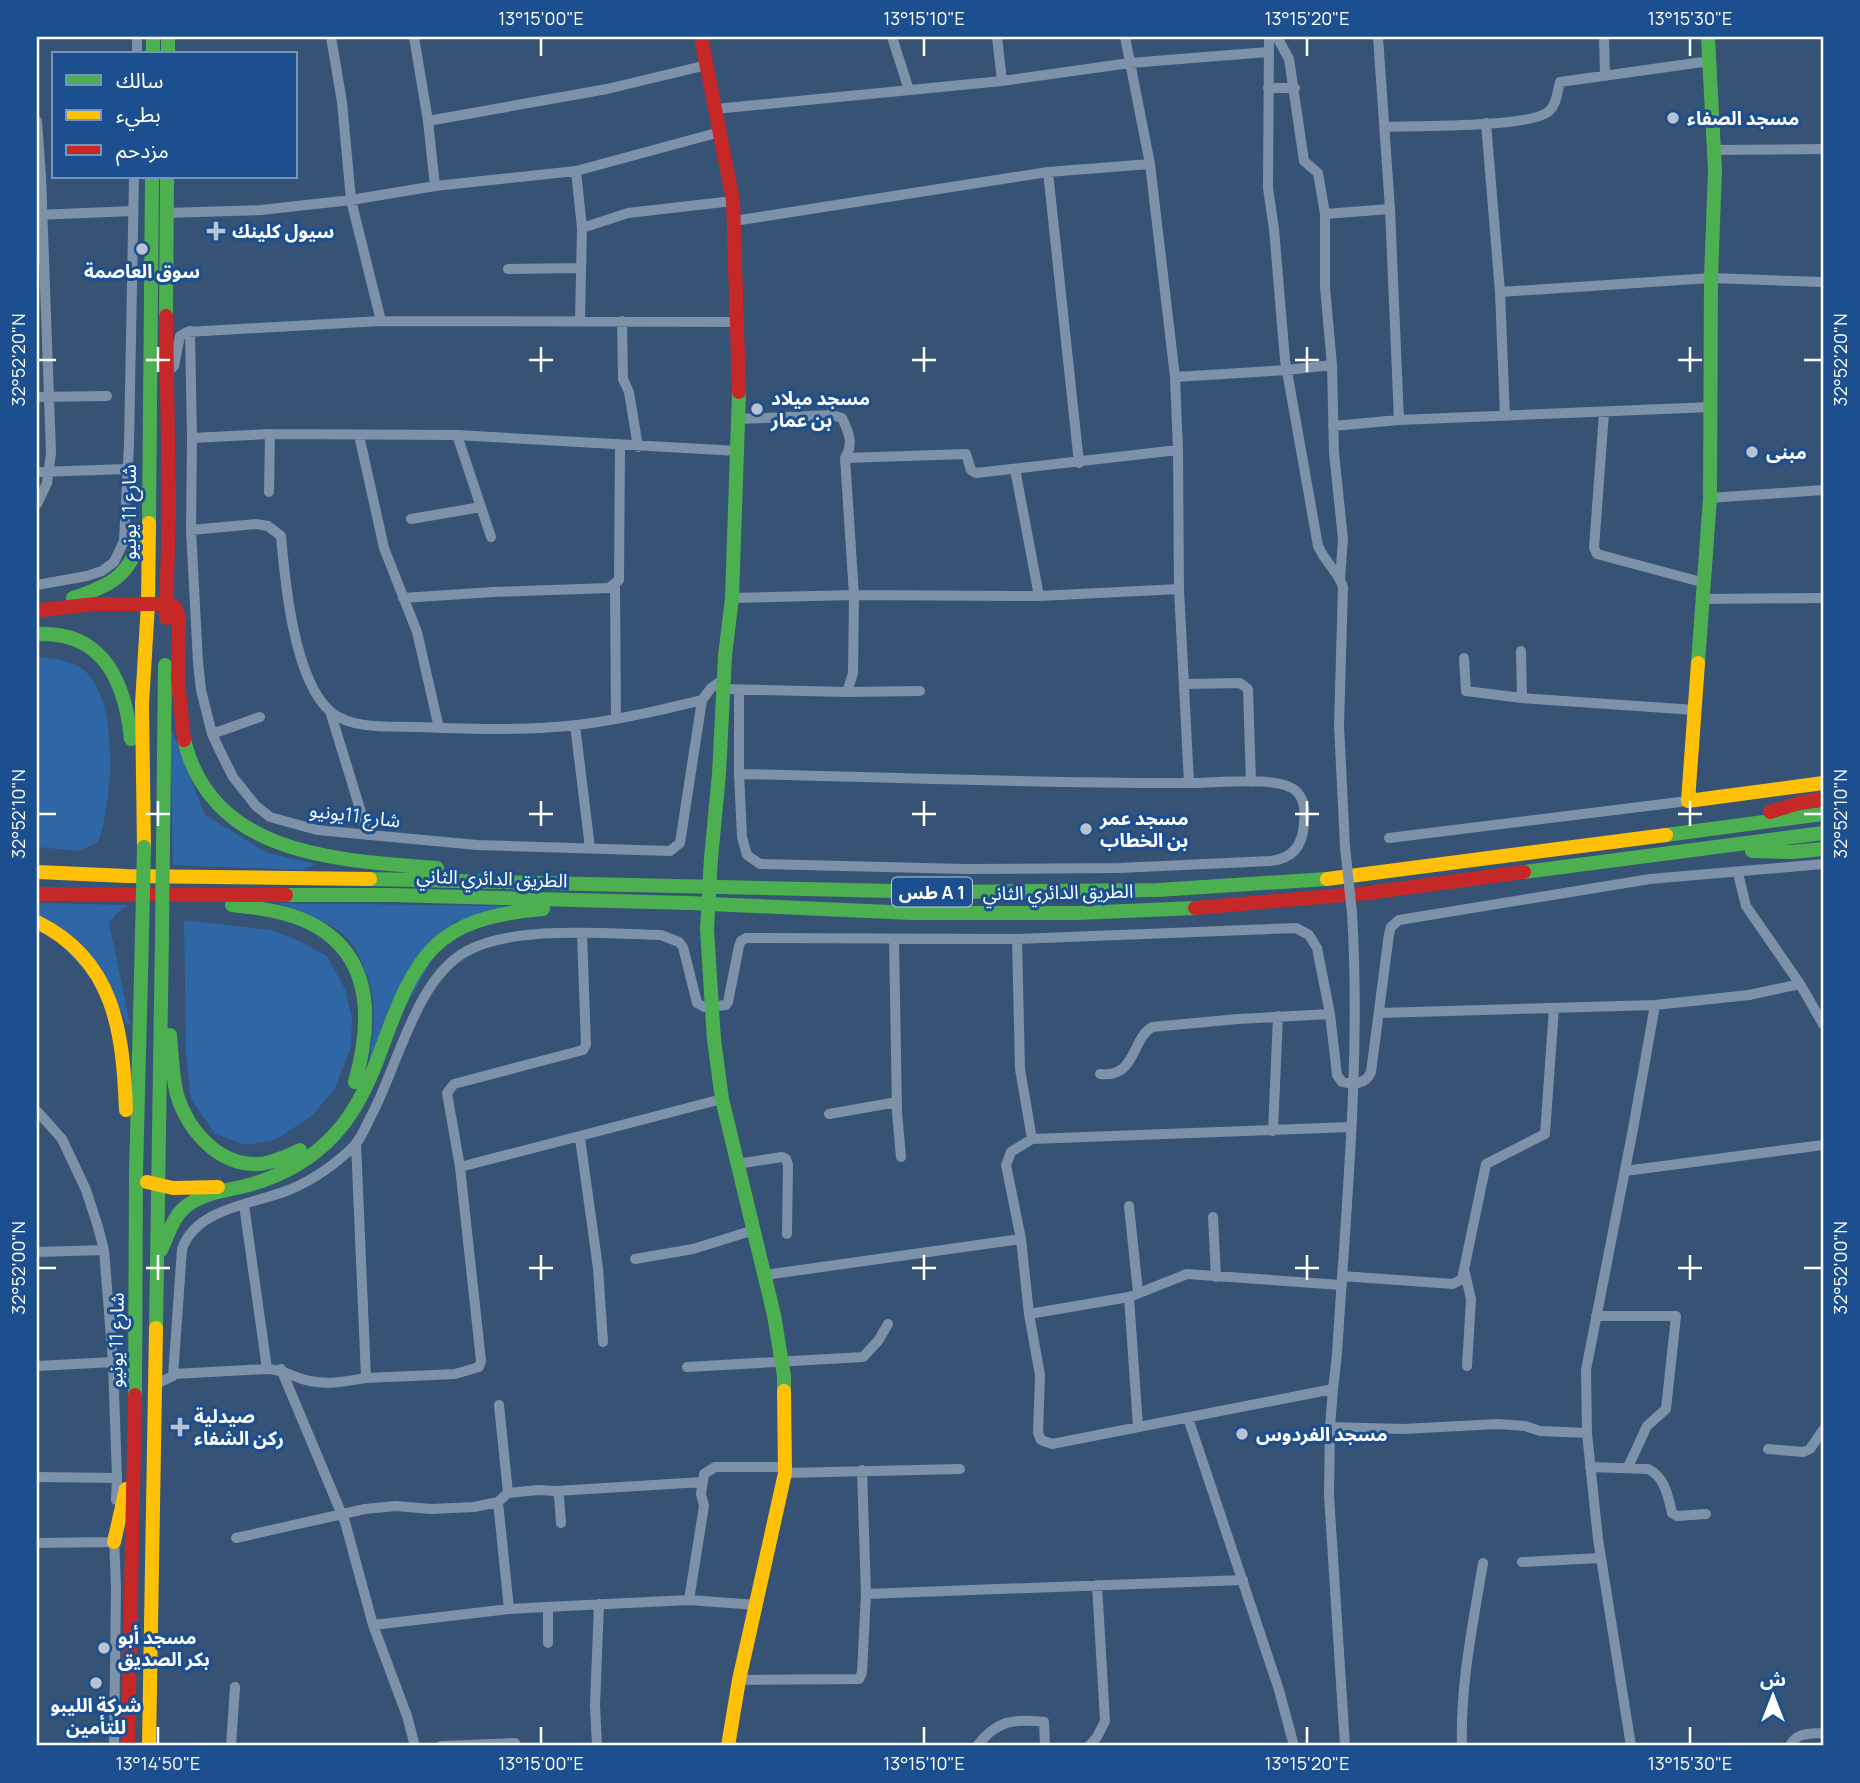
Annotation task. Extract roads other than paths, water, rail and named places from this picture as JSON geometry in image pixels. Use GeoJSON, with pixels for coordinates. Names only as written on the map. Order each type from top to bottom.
{"type":"FeatureCollection","features":[{"type":"Feature","properties":{"kind":"main road"},"geometry":{"type":"LineString","coordinates":[[701,37],[733,201],[739,419],[729,686],[711,858],[707,929],[714,1040],[722,1099],[765,1275],[784,1376],[785,1470],[739,1680],[728,1746]]}},
{"type":"Feature","properties":{"kind":"main road"},"geometry":{"type":"LineString","coordinates":[[1708,37],[1714,150],[1710,498],[1688,801],[1823,783]]}},
{"type":"Feature","properties":{"kind":"main road","name":"شارع 11 يونيو"},"geometry":{"type":"LineString","coordinates":[[128,1746],[136,1174],[144,846],[142,704],[148,604],[152,178]]}},
{"type":"Feature","properties":{"kind":"main road","name":"شارع 11 يونيو"},"geometry":{"type":"LineString","coordinates":[[149,1746],[169,508],[164,374],[167,178]]}},
{"type":"Feature","properties":{"kind":"main road"},"geometry":{"type":"LineString","coordinates":[[131,304],[141,311],[149,339]]}},
{"type":"Feature","properties":{"kind":"main road"},"geometry":{"type":"LineString","coordinates":[[39,611],[99,589],[121,577],[134,559],[147,511]]}},
{"type":"Feature","properties":{"kind":"main road"},"geometry":{"type":"LineString","coordinates":[[39,611],[80,605],[166,604],[175,607],[179,617],[177,687],[185,745],[194,771],[207,796],[229,819],[269,841],[322,856],[612,885]]}},
{"type":"Feature","properties":{"kind":"main road"},"geometry":{"type":"LineString","coordinates":[[37,634],[76,639],[95,653],[113,672],[128,708],[136,785],[142,805]]}},
{"type":"Feature","properties":{"kind":"main road"},"geometry":{"type":"LineString","coordinates":[[1746,824],[1785,806],[1823,799]]}},
{"type":"Feature","properties":{"kind":"main road","name":"الطريق الدائري الثاني"},"geometry":{"type":"LineString","coordinates":[[37,873],[1051,892],[1321,880],[1823,814]]}},
{"type":"Feature","properties":{"kind":"main road","name":"الطريق الدائري الثاني"},"geometry":{"type":"LineString","coordinates":[[37,894],[391,895],[689,903],[911,913],[1078,913],[1311,899],[1425,887],[1823,833]]}},
{"type":"Feature","properties":{"kind":"main road"},"geometry":{"type":"LineString","coordinates":[[1723,846],[1778,853],[1823,849]]}},
{"type":"Feature","properties":{"kind":"main road"},"geometry":{"type":"LineString","coordinates":[[37,860],[78,867],[209,872],[259,877]]}},
{"type":"Feature","properties":{"kind":"main road"},"geometry":{"type":"LineString","coordinates":[[162,965],[174,1075],[180,1104],[192,1128],[211,1148],[228,1157],[254,1164],[281,1159],[304,1148],[325,1128],[342,1106],[354,1086],[362,1061],[368,1012],[364,986],[354,962],[334,937],[312,923],[289,915],[179,896]]}},
{"type":"Feature","properties":{"kind":"main road"},"geometry":{"type":"LineString","coordinates":[[158,1258],[175,1221],[186,1205],[217,1192],[250,1184],[303,1162],[330,1140],[348,1119],[365,1090],[401,997],[415,969],[438,944],[459,927],[485,918],[520,911],[689,903]]}},
{"type":"Feature","properties":{"kind":"main road"},"geometry":{"type":"LineString","coordinates":[[37,922],[70,944],[89,963],[104,983],[116,1012],[122,1044],[130,1161],[136,1174],[158,1186],[196,1189],[250,1184]]}},
{"type":"Feature","properties":{"kind":"main road"},"geometry":{"type":"LineString","coordinates":[[114,1542],[134,1450]]}},
{"type":"Feature","properties":{"kind":"street"},"geometry":{"type":"LineString","coordinates":[[331,37],[342,102],[351,200],[382,321]]}},
{"type":"Feature","properties":{"kind":"street"},"geometry":{"type":"LineString","coordinates":[[414,37],[428,121],[435,186]]}},
{"type":"Feature","properties":{"kind":"street"},"geometry":{"type":"LineString","coordinates":[[892,37],[909,90]]}},
{"type":"Feature","properties":{"kind":"street"},"geometry":{"type":"LineString","coordinates":[[997,37],[1002,81]]}},
{"type":"Feature","properties":{"kind":"street"},"geometry":{"type":"LineString","coordinates":[[1125,37],[1150,164],[1175,377],[1179,589],[1189,783]]}},
{"type":"Feature","properties":{"kind":"street"},"geometry":{"type":"LineString","coordinates":[[1269,37],[1268,188],[1287,370],[1318,546],[1330,568],[1340,579]]}},
{"type":"Feature","properties":{"kind":"street"},"geometry":{"type":"LineString","coordinates":[[1277,37],[1289,59],[1304,161],[1318,173],[1325,214],[1325,287],[1343,539],[1340,579],[1344,592],[1340,766],[1356,996],[1352,1127],[1329,1427],[1329,1495],[1345,1746]]}},
{"type":"Feature","properties":{"kind":"street"},"geometry":{"type":"LineString","coordinates":[[1378,37],[1390,209],[1398,420]]}},
{"type":"Feature","properties":{"kind":"street"},"geometry":{"type":"LineString","coordinates":[[1604,37],[1605,76]]}},
{"type":"Feature","properties":{"kind":"street"},"geometry":{"type":"LineString","coordinates":[[715,108],[1002,81],[1130,63],[1268,52]]}},
{"type":"Feature","properties":{"kind":"street"},"geometry":{"type":"LineString","coordinates":[[1385,127],[1486,123],[1540,117],[1551,110],[1560,82],[1710,61]]}},
{"type":"Feature","properties":{"kind":"street"},"geometry":{"type":"LineString","coordinates":[[428,121],[607,89],[707,65]]}},
{"type":"Feature","properties":{"kind":"street"},"geometry":{"type":"LineString","coordinates":[[1268,88],[1294,88]]}},
{"type":"Feature","properties":{"kind":"street"},"geometry":{"type":"LineString","coordinates":[[37,121],[42,307],[50,397],[51,453],[47,483],[37,504]]}},
{"type":"Feature","properties":{"kind":"street"},"geometry":{"type":"LineString","coordinates":[[1486,123],[1500,292],[1504,416]]}},
{"type":"Feature","properties":{"kind":"street"},"geometry":{"type":"LineString","coordinates":[[166,213],[261,210],[351,200],[435,186],[576,171],[720,132]]}},
{"type":"Feature","properties":{"kind":"street"},"geometry":{"type":"LineString","coordinates":[[1714,150],[1823,149]]}},
{"type":"Feature","properties":{"kind":"street"},"geometry":{"type":"LineString","coordinates":[[734,221],[1048,172],[1150,164]]}},
{"type":"Feature","properties":{"kind":"street"},"geometry":{"type":"LineString","coordinates":[[576,171],[582,228],[580,320]]}},
{"type":"Feature","properties":{"kind":"street"},"geometry":{"type":"LineString","coordinates":[[1048,172],[1079,463]]}},
{"type":"Feature","properties":{"kind":"street"},"geometry":{"type":"LineString","coordinates":[[37,584],[94,574],[114,562],[124,541],[134,178]]}},
{"type":"Feature","properties":{"kind":"street"},"geometry":{"type":"LineString","coordinates":[[582,228],[628,213],[733,201]]}},
{"type":"Feature","properties":{"kind":"street"},"geometry":{"type":"LineString","coordinates":[[1325,214],[1390,209]]}},
{"type":"Feature","properties":{"kind":"street"},"geometry":{"type":"LineString","coordinates":[[40,215],[133,211]]}},
{"type":"Feature","properties":{"kind":"street"},"geometry":{"type":"LineString","coordinates":[[508,269],[581,268]]}},
{"type":"Feature","properties":{"kind":"street"},"geometry":{"type":"LineString","coordinates":[[1500,292],[1711,278],[1823,282]]}},
{"type":"Feature","properties":{"kind":"street"},"geometry":{"type":"LineString","coordinates":[[164,374],[174,366],[180,336],[190,331],[382,321],[738,322]]}},
{"type":"Feature","properties":{"kind":"street"},"geometry":{"type":"LineString","coordinates":[[622,321],[623,379],[629,392],[638,447]]}},
{"type":"Feature","properties":{"kind":"street","name":"شارع 11يونيو"},"geometry":{"type":"LineString","coordinates":[[190,331],[191,530],[201,690],[212,734],[233,777],[243,792],[270,817],[317,830],[477,845],[670,851],[677,848],[682,830],[702,700]]}},
{"type":"Feature","properties":{"kind":"street"},"geometry":{"type":"LineString","coordinates":[[1175,377],[1332,365]]}},
{"type":"Feature","properties":{"kind":"street"},"geometry":{"type":"LineString","coordinates":[[37,397],[107,396]]}},
{"type":"Feature","properties":{"kind":"street"},"geometry":{"type":"LineString","coordinates":[[1333,426],[1398,420],[1712,407]]}},
{"type":"Feature","properties":{"kind":"street"},"geometry":{"type":"LineString","coordinates":[[1604,413],[1595,526],[1594,548],[1597,554],[1704,583]]}},
{"type":"Feature","properties":{"kind":"street"},"geometry":{"type":"LineString","coordinates":[[739,419],[828,415],[842,418],[851,437],[850,450],[845,458],[854,595],[853,673],[848,692]]}},
{"type":"Feature","properties":{"kind":"street"},"geometry":{"type":"LineString","coordinates":[[192,438],[270,434],[457,435],[738,451]]}},
{"type":"Feature","properties":{"kind":"street"},"geometry":{"type":"LineString","coordinates":[[269,492],[270,434]]}},
{"type":"Feature","properties":{"kind":"street"},"geometry":{"type":"LineString","coordinates":[[359,435],[384,548],[417,632],[439,727]]}},
{"type":"Feature","properties":{"kind":"street"},"geometry":{"type":"LineString","coordinates":[[457,435],[491,537]]}},
{"type":"Feature","properties":{"kind":"street"},"geometry":{"type":"LineString","coordinates":[[616,719],[615,586],[618,580],[620,444]]}},
{"type":"Feature","properties":{"kind":"street"},"geometry":{"type":"LineString","coordinates":[[845,458],[966,454],[971,470],[976,473],[1178,450]]}},
{"type":"Feature","properties":{"kind":"street"},"geometry":{"type":"LineString","coordinates":[[37,472],[128,468]]}},
{"type":"Feature","properties":{"kind":"street"},"geometry":{"type":"LineString","coordinates":[[1015,469],[1039,596]]}},
{"type":"Feature","properties":{"kind":"street"},"geometry":{"type":"LineString","coordinates":[[1710,498],[1823,490]]}},
{"type":"Feature","properties":{"kind":"street"},"geometry":{"type":"LineString","coordinates":[[411,519],[481,507]]}},
{"type":"Feature","properties":{"kind":"street"},"geometry":{"type":"LineString","coordinates":[[191,530],[256,524],[268,526],[281,536],[288,603],[304,663],[316,694],[330,711],[354,722],[505,730],[616,719],[702,700],[711,688],[729,686],[848,692],[920,691]]}},
{"type":"Feature","properties":{"kind":"street"},"geometry":{"type":"LineString","coordinates":[[403,598],[609,589],[615,586]]}},
{"type":"Feature","properties":{"kind":"street"},"geometry":{"type":"LineString","coordinates":[[732,598],[854,595],[1039,596],[1179,589]]}},
{"type":"Feature","properties":{"kind":"street"},"geometry":{"type":"LineString","coordinates":[[1703,599],[1823,598]]}},
{"type":"Feature","properties":{"kind":"street"},"geometry":{"type":"LineString","coordinates":[[1521,651],[1522,698]]}},
{"type":"Feature","properties":{"kind":"street"},"geometry":{"type":"LineString","coordinates":[[1464,658],[1465,691],[1522,698],[1695,710]]}},
{"type":"Feature","properties":{"kind":"street"},"geometry":{"type":"LineString","coordinates":[[1185,684],[1240,683],[1248,689],[1251,782]]}},
{"type":"Feature","properties":{"kind":"street"},"geometry":{"type":"LineString","coordinates":[[729,686],[744,850],[751,859],[760,864],[952,869],[1119,868],[1270,861],[1286,858],[1298,847],[1303,837],[1303,802],[1297,792],[1276,782],[1189,783],[739,774]]}},
{"type":"Feature","properties":{"kind":"street"},"geometry":{"type":"LineString","coordinates":[[330,711],[369,835]]}},
{"type":"Feature","properties":{"kind":"street"},"geometry":{"type":"LineString","coordinates":[[212,734],[260,717]]}},
{"type":"Feature","properties":{"kind":"street"},"geometry":{"type":"LineString","coordinates":[[576,725],[590,848]]}},
{"type":"Feature","properties":{"kind":"street"},"geometry":{"type":"LineString","coordinates":[[1389,838],[1688,801]]}},
{"type":"Feature","properties":{"kind":"street"},"geometry":{"type":"LineString","coordinates":[[174,1374],[182,1249],[185,1240],[203,1221],[289,1190],[312,1178],[356,1143],[385,1091],[415,1011],[429,988],[464,953],[494,941],[539,935],[661,935],[679,942],[683,947],[697,1003],[704,1007],[713,1007],[726,1005],[728,1002],[739,946],[746,938],[1017,940],[1296,928],[1309,935],[1317,948],[1330,1014],[1337,1075],[1342,1082],[1362,1083],[1370,1075],[1390,931],[1402,918],[1502,905],[1641,881],[1823,864]]}},
{"type":"Feature","properties":{"kind":"street"},"geometry":{"type":"LineString","coordinates":[[1738,873],[1746,906],[1800,984],[1823,1024]]}},
{"type":"Feature","properties":{"kind":"street"},"geometry":{"type":"LineString","coordinates":[[154,1385],[174,1374],[281,1369],[298,1378],[334,1383],[366,1378],[455,1374],[479,1367],[481,1361],[460,1167],[447,1093],[454,1084],[579,1052],[585,1048],[582,934]]}},
{"type":"Feature","properties":{"kind":"street"},"geometry":{"type":"LineString","coordinates":[[894,939],[897,1102],[901,1157]]}},
{"type":"Feature","properties":{"kind":"street"},"geometry":{"type":"LineString","coordinates":[[1017,940],[1020,1069],[1032,1139]]}},
{"type":"Feature","properties":{"kind":"street"},"geometry":{"type":"LineString","coordinates":[[1378,1013],[1655,1005],[1749,995],[1800,984]]}},
{"type":"Feature","properties":{"kind":"street"},"geometry":{"type":"LineString","coordinates":[[1631,1746],[1600,1558],[1587,1433],[1587,1370],[1655,1005]]}},
{"type":"Feature","properties":{"kind":"street"},"geometry":{"type":"LineString","coordinates":[[1029,1314],[1133,1295],[1187,1274],[1453,1284],[1462,1279],[1486,1164],[1545,1134],[1554,1008]]}},
{"type":"Feature","properties":{"kind":"street"},"geometry":{"type":"LineString","coordinates":[[1100,1074],[1110,1074],[1124,1068],[1146,1032],[1152,1027],[1330,1014]]}},
{"type":"Feature","properties":{"kind":"street"},"geometry":{"type":"LineString","coordinates":[[1273,1131],[1278,1016]]}},
{"type":"Feature","properties":{"kind":"street"},"geometry":{"type":"LineString","coordinates":[[460,1167],[722,1099]]}},
{"type":"Feature","properties":{"kind":"street"},"geometry":{"type":"LineString","coordinates":[[829,1114],[897,1102]]}},
{"type":"Feature","properties":{"kind":"street"},"geometry":{"type":"LineString","coordinates":[[37,1111],[62,1139],[86,1190],[104,1250],[113,1362],[117,1478],[114,1542],[114,1746]]}},
{"type":"Feature","properties":{"kind":"street"},"geometry":{"type":"LineString","coordinates":[[1333,1389],[1052,1444],[1041,1440],[1038,1433],[1040,1375],[1029,1314],[1021,1239],[1006,1165],[1011,1152],[1032,1139],[1352,1127]]}},
{"type":"Feature","properties":{"kind":"street"},"geometry":{"type":"LineString","coordinates":[[580,1138],[598,1268],[603,1342]]}},
{"type":"Feature","properties":{"kind":"street"},"geometry":{"type":"LineString","coordinates":[[356,1143],[366,1378]]}},
{"type":"Feature","properties":{"kind":"street"},"geometry":{"type":"LineString","coordinates":[[1625,1171],[1823,1145]]}},
{"type":"Feature","properties":{"kind":"street"},"geometry":{"type":"LineString","coordinates":[[737,1164],[782,1157],[786,1159],[787,1234]]}},
{"type":"Feature","properties":{"kind":"street"},"geometry":{"type":"LineString","coordinates":[[244,1205],[267,1369]]}},
{"type":"Feature","properties":{"kind":"street"},"geometry":{"type":"LineString","coordinates":[[1129,1206],[1138,1427]]}},
{"type":"Feature","properties":{"kind":"street"},"geometry":{"type":"LineString","coordinates":[[1213,1217],[1216,1277]]}},
{"type":"Feature","properties":{"kind":"street"},"geometry":{"type":"LineString","coordinates":[[635,1259],[693,1249],[754,1230]]}},
{"type":"Feature","properties":{"kind":"street"},"geometry":{"type":"LineString","coordinates":[[765,1275],[1021,1239]]}},
{"type":"Feature","properties":{"kind":"street"},"geometry":{"type":"LineString","coordinates":[[37,1252],[104,1250]]}},
{"type":"Feature","properties":{"kind":"street"},"geometry":{"type":"LineString","coordinates":[[1465,1273],[1471,1299],[1467,1366]]}},
{"type":"Feature","properties":{"kind":"street"},"geometry":{"type":"LineString","coordinates":[[1596,1316],[1676,1317],[1666,1409],[1647,1426],[1628,1467]]}},
{"type":"Feature","properties":{"kind":"street"},"geometry":{"type":"LineString","coordinates":[[687,1367],[863,1357],[878,1342],[888,1324]]}},
{"type":"Feature","properties":{"kind":"street"},"geometry":{"type":"LineString","coordinates":[[37,1366],[113,1362]]}},
{"type":"Feature","properties":{"kind":"street"},"geometry":{"type":"LineString","coordinates":[[281,1369],[345,1522],[373,1625],[407,1716],[415,1746]]}},
{"type":"Feature","properties":{"kind":"street"},"geometry":{"type":"LineString","coordinates":[[499,1405],[508,1493]]}},
{"type":"Feature","properties":{"kind":"street"},"geometry":{"type":"LineString","coordinates":[[1188,1418],[1244,1580],[1294,1746]]}},
{"type":"Feature","properties":{"kind":"street"},"geometry":{"type":"LineString","coordinates":[[1329,1427],[1403,1429],[1498,1424],[1525,1426],[1540,1431],[1587,1433]]}},
{"type":"Feature","properties":{"kind":"street"},"geometry":{"type":"LineString","coordinates":[[1768,1449],[1803,1452],[1810,1449],[1823,1430]]}},
{"type":"Feature","properties":{"kind":"street"},"geometry":{"type":"LineString","coordinates":[[689,1600],[704,1506],[702,1482],[704,1474],[715,1467],[785,1470],[960,1469]]}},
{"type":"Feature","properties":{"kind":"street"},"geometry":{"type":"LineString","coordinates":[[1590,1467],[1628,1467],[1655,1473],[1668,1494],[1672,1513],[1706,1514]]}},
{"type":"Feature","properties":{"kind":"street"},"geometry":{"type":"LineString","coordinates":[[739,1680],[859,1679],[862,1673],[866,1594],[862,1470]]}},
{"type":"Feature","properties":{"kind":"street"},"geometry":{"type":"LineString","coordinates":[[37,1477],[117,1478]]}},
{"type":"Feature","properties":{"kind":"street"},"geometry":{"type":"LineString","coordinates":[[236,1538],[341,1514],[397,1506],[440,1509],[474,1507],[498,1502],[508,1493],[702,1482]]}},
{"type":"Feature","properties":{"kind":"street"},"geometry":{"type":"LineString","coordinates":[[556,1492],[559,1496],[561,1523]]}},
{"type":"Feature","properties":{"kind":"street"},"geometry":{"type":"LineString","coordinates":[[498,1502],[509,1609]]}},
{"type":"Feature","properties":{"kind":"street"},"geometry":{"type":"LineString","coordinates":[[37,1543],[114,1542]]}},
{"type":"Feature","properties":{"kind":"street"},"geometry":{"type":"LineString","coordinates":[[1522,1562],[1600,1558]]}},
{"type":"Feature","properties":{"kind":"street"},"geometry":{"type":"LineString","coordinates":[[1462,1746],[1469,1646],[1483,1563]]}},
{"type":"Feature","properties":{"kind":"street"},"geometry":{"type":"LineString","coordinates":[[866,1594],[1244,1580]]}},
{"type":"Feature","properties":{"kind":"street"},"geometry":{"type":"LineString","coordinates":[[1089,1746],[1105,1721],[1097,1586]]}},
{"type":"Feature","properties":{"kind":"street"},"geometry":{"type":"LineString","coordinates":[[373,1625],[509,1609],[599,1604],[689,1600],[757,1605]]}},
{"type":"Feature","properties":{"kind":"street"},"geometry":{"type":"LineString","coordinates":[[597,1746],[595,1705],[599,1604]]}},
{"type":"Feature","properties":{"kind":"street"},"geometry":{"type":"LineString","coordinates":[[546,1607],[548,1643]]}},
{"type":"Feature","properties":{"kind":"street"},"geometry":{"type":"LineString","coordinates":[[231,1746],[235,1687]]}},
{"type":"Feature","properties":{"kind":"street"},"geometry":{"type":"LineString","coordinates":[[977,1746],[988,1732],[1002,1724],[1024,1721],[1044,1722],[1045,1746]]}},
{"type":"Feature","properties":{"kind":"street"},"geometry":{"type":"LineString","coordinates":[[1790,1746],[1796,1737],[1823,1733]]}},
{"type":"Feature","properties":{"kind":"street"},"geometry":{"type":"LineString","coordinates":[[441,1746],[514,1743]]}},
{"type":"Feature","properties":{"kind":"place","name":"مسجد الصفاء"},"geometry":{"type":"Point","coordinates":[1673,118]}},
{"type":"Feature","properties":{"kind":"place","name":"سيول كلينك"},"geometry":{"type":"Point","coordinates":[216,231]}},
{"type":"Feature","properties":{"kind":"place","name":"سوق العاصمة"},"geometry":{"type":"Point","coordinates":[142,249]}},
{"type":"Feature","properties":{"kind":"place","name":"مسجد ميلاد بن عمار"},"geometry":{"type":"Point","coordinates":[757,409]}},
{"type":"Feature","properties":{"kind":"place","name":"مبنى"},"geometry":{"type":"Point","coordinates":[1752,452]}},
{"type":"Feature","properties":{"kind":"place","name":"مسجد عمر بن الخطاب"},"geometry":{"type":"Point","coordinates":[1086,829]}},
{"type":"Feature","properties":{"kind":"place","name":"صيدلية ركن الشفاء"},"geometry":{"type":"Point","coordinates":[180,1427]}},
{"type":"Feature","properties":{"kind":"place","name":"مسجد الفردوس"},"geometry":{"type":"Point","coordinates":[1242,1434]}},
{"type":"Feature","properties":{"kind":"place","name":"مسجد أبو بكر الصديق"},"geometry":{"type":"Point","coordinates":[104,1648]}},
{"type":"Feature","properties":{"kind":"place","name":"شركة الليبو للتأمين"},"geometry":{"type":"Point","coordinates":[96,1683]}}]}
